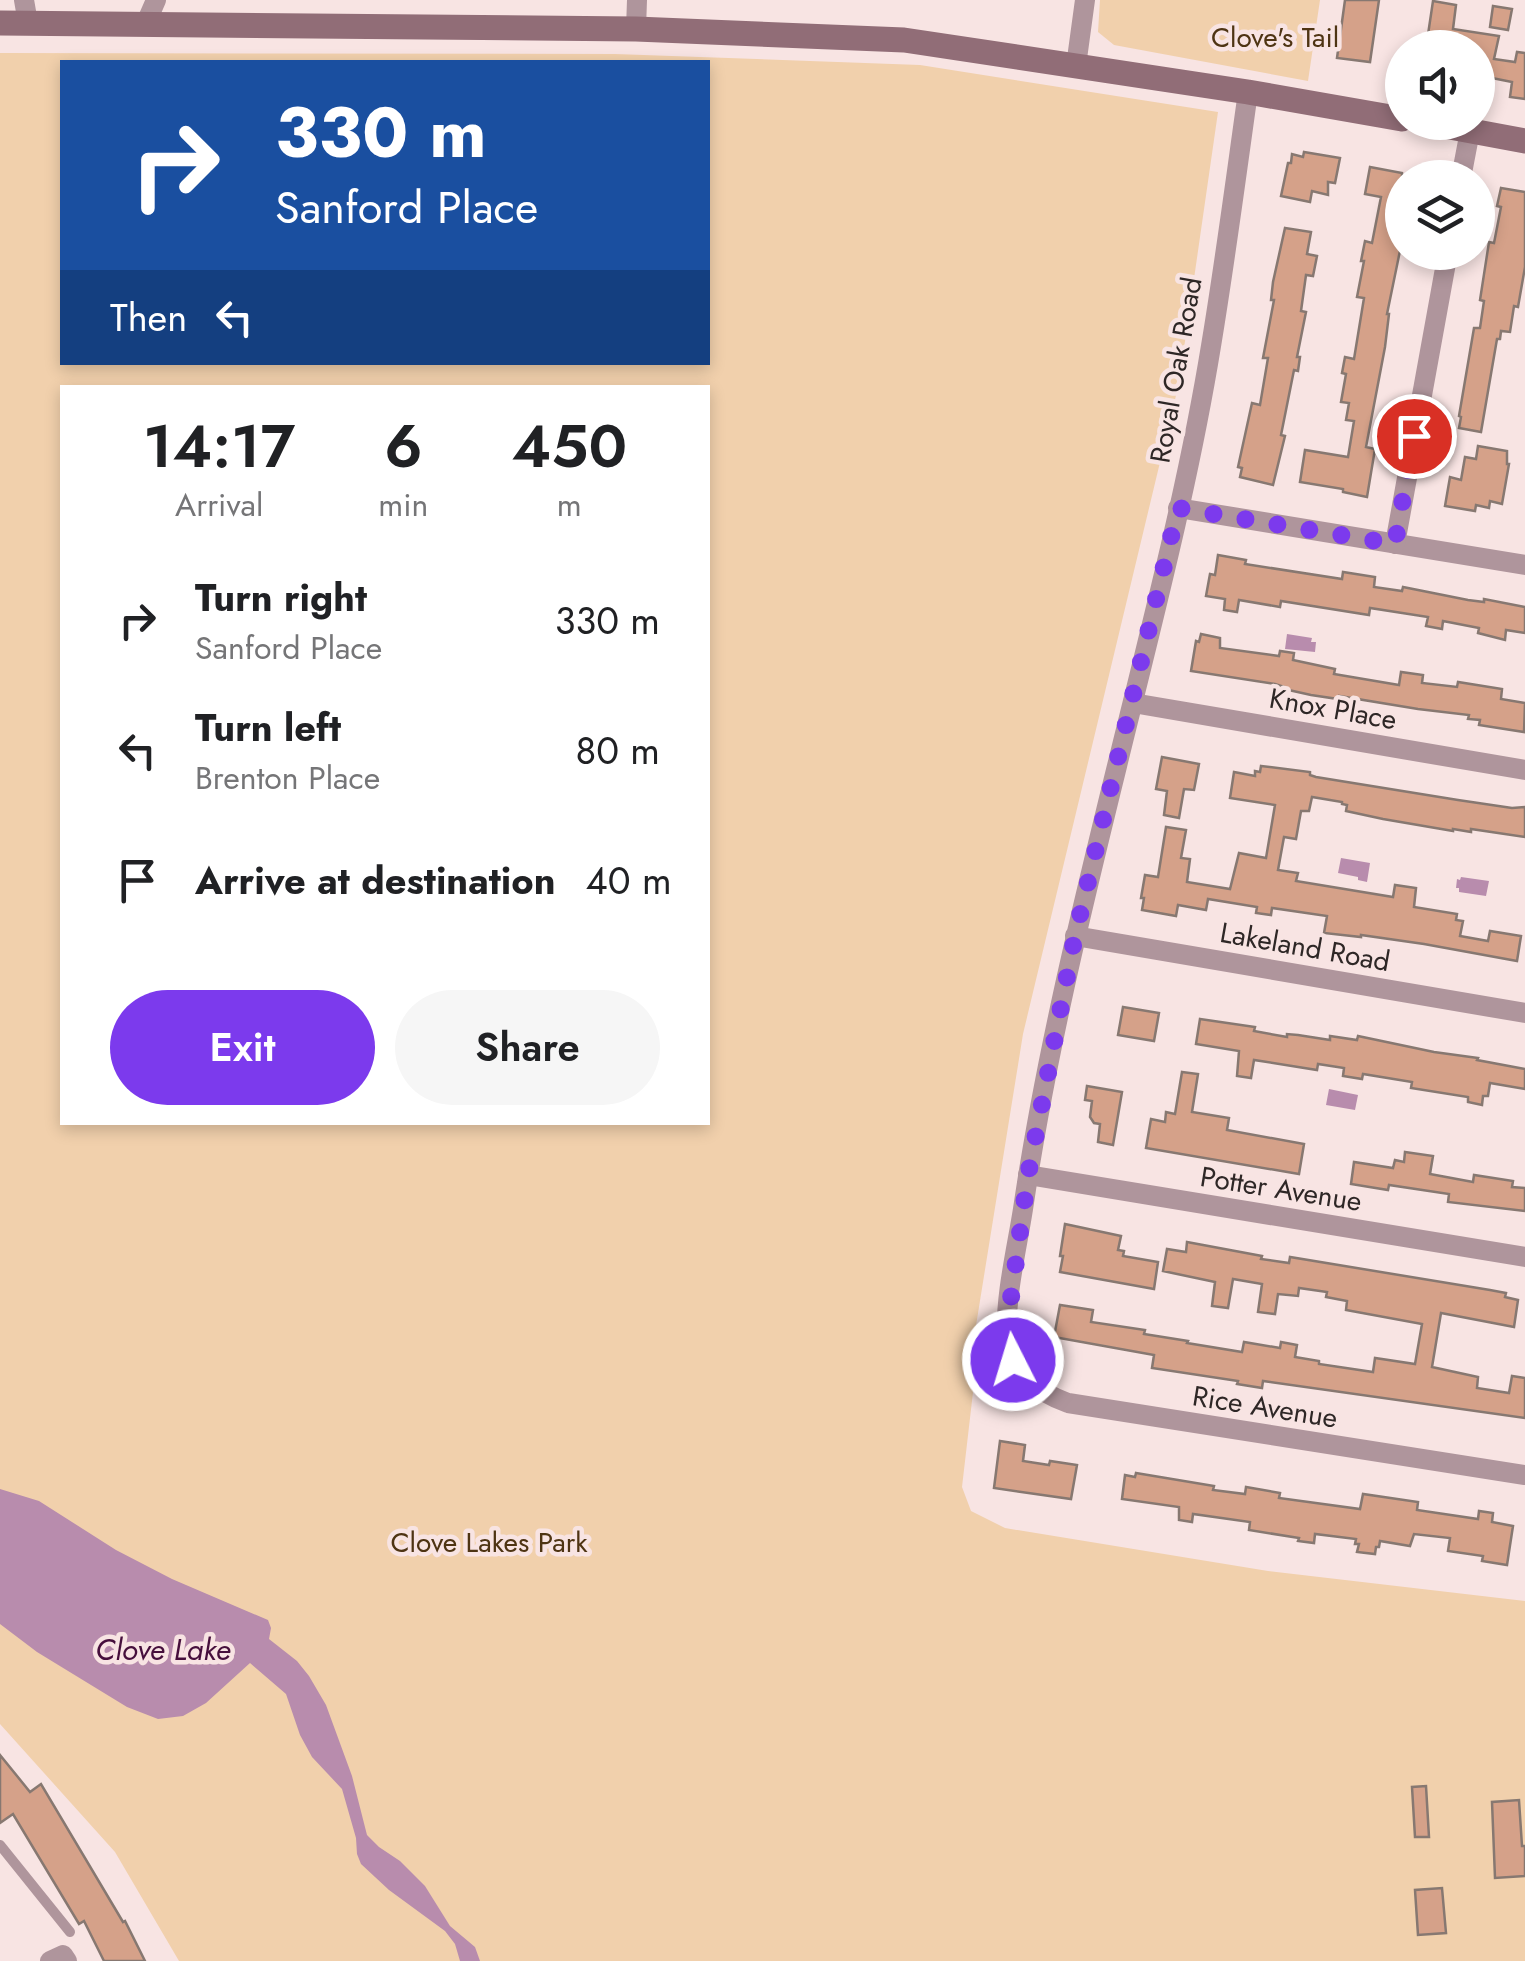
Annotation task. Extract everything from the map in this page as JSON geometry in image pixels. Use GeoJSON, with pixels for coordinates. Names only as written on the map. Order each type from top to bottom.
{"type":"FeatureCollection","features":[{"type":"Feature","properties":{"kind":"main road"},"geometry":{"type":"LineString","coordinates":[[0,23],[26,11],[151,12],[904,40],[1385,116]]}},
{"type":"Feature","properties":{"kind":"main road"},"geometry":{"type":"LineString","coordinates":[[1495,136],[1525,141]]}},
{"type":"Feature","properties":{"kind":"street"},"geometry":{"type":"LineString","coordinates":[[636,29],[637,0]]}},
{"type":"Feature","properties":{"kind":"street"},"geometry":{"type":"LineString","coordinates":[[1076,66],[1085,0]]}},
{"type":"Feature","properties":{"kind":"street","name":"Royal Oak Road"},"geometry":{"type":"LineString","coordinates":[[1013,1360],[1006,1334],[1028,1175],[1075,936],[1178,508],[1210,349],[1248,92]]}},
{"type":"Feature","properties":{"kind":"street"},"geometry":{"type":"LineString","coordinates":[[1395,544],[1445,270]]}},
{"type":"Feature","properties":{"kind":"street"},"geometry":{"type":"LineString","coordinates":[[1178,508],[1525,565]]}},
{"type":"Feature","properties":{"kind":"street","name":"Knox Place"},"geometry":{"type":"LineString","coordinates":[[1132,703],[1525,770]]}},
{"type":"Feature","properties":{"kind":"street","name":"Lakeland Road"},"geometry":{"type":"LineString","coordinates":[[1075,936],[1525,1013]]}},
{"type":"Feature","properties":{"kind":"street","name":"Potter Avenue"},"geometry":{"type":"LineString","coordinates":[[1028,1175],[1525,1257]]}},
{"type":"Feature","properties":{"kind":"street","name":"Rice Avenue"},"geometry":{"type":"LineString","coordinates":[[1013,1360],[1016,1369],[1035,1387],[1068,1403],[1525,1475]]}},
{"type":"Feature","properties":{"kind":"street"},"geometry":{"type":"LineString","coordinates":[[50,1961],[63,1954],[67,1961]]}},
{"type":"Feature","properties":{"kind":"lane"},"geometry":{"type":"LineString","coordinates":[[0,1845],[70,1932]]}},
{"type":"Feature","properties":{"kind":"green space","name":"Clove's Tail"},"geometry":{"type":"Polygon","coordinates":[[[1100,0],[1320,0],[1308,81],[1114,45],[1098,32],[1100,0]]]}},
{"type":"Feature","properties":{"kind":"green space","name":"Clove Lakes Park"},"geometry":{"type":"Polygon","coordinates":[[[0,53],[615,54],[920,65],[1218,112],[1179,383],[1023,1034],[974,1338],[975,1375],[962,1487],[971,1511],[1005,1528],[1268,1571],[1525,1601],[1525,1961],[179,1961],[115,1852],[0,1724],[0,53]]]}},
{"type":"Feature","properties":{"kind":"water"},"geometry":{"type":"Polygon","coordinates":[[[1287,634],[1312,638],[1311,642],[1316,642],[1315,652],[1285,649],[1287,634]]]}},
{"type":"Feature","properties":{"kind":"water"},"geometry":{"type":"Polygon","coordinates":[[[1341,858],[1370,863],[1367,882],[1338,873],[1341,858]]]}},
{"type":"Feature","properties":{"kind":"water"},"geometry":{"type":"Polygon","coordinates":[[[1457,879],[1489,881],[1486,896],[1459,892],[1457,879]]]}},
{"type":"Feature","properties":{"kind":"water"},"geometry":{"type":"Polygon","coordinates":[[[1329,1089],[1358,1095],[1355,1110],[1326,1105],[1329,1089]]]}},
{"type":"Feature","properties":{"kind":"water","name":"Clove Lake"},"geometry":{"type":"Polygon","coordinates":[[[0,1489],[39,1501],[116,1550],[268,1620],[269,1639],[297,1661],[326,1705],[352,1776],[367,1835],[425,1886],[450,1926],[475,1947],[480,1961],[460,1961],[455,1944],[445,1931],[361,1864],[342,1789],[312,1757],[286,1694],[250,1663],[206,1703],[183,1716],[158,1719],[127,1707],[37,1652],[0,1624],[0,1489]]]}},
{"type":"Feature","properties":{"kind":"building"},"geometry":{"type":"Polygon","coordinates":[[[1345,0],[1379,0],[1370,62],[1337,58],[1345,0]]]}},
{"type":"Feature","properties":{"kind":"building"},"geometry":{"type":"Polygon","coordinates":[[[1433,1],[1456,5],[1453,29],[1460,30],[1429,30],[1433,1]]]}},
{"type":"Feature","properties":{"kind":"building"},"geometry":{"type":"Polygon","coordinates":[[[1493,6],[1512,9],[1508,30],[1490,27],[1493,6]]]}},
{"type":"Feature","properties":{"kind":"building"},"geometry":{"type":"Polygon","coordinates":[[[1517,52],[1525,53],[1525,99],[1510,97],[1512,82],[1495,79],[1495,59],[1515,62],[1517,52]]]}},
{"type":"Feature","properties":{"kind":"building"},"geometry":{"type":"Polygon","coordinates":[[[1304,152],[1340,158],[1335,183],[1328,182],[1328,195],[1312,191],[1310,202],[1281,196],[1292,154],[1303,157],[1304,152]]]}},
{"type":"Feature","properties":{"kind":"building"},"geometry":{"type":"Polygon","coordinates":[[[1370,167],[1385,170],[1385,270],[1396,270],[1366,447],[1375,449],[1367,497],[1300,482],[1305,450],[1348,457],[1354,421],[1346,420],[1349,403],[1341,402],[1346,374],[1342,373],[1345,357],[1354,359],[1364,298],[1357,297],[1361,261],[1365,241],[1372,243],[1381,197],[1365,194],[1370,167]]]}},
{"type":"Feature","properties":{"kind":"building"},"geometry":{"type":"Polygon","coordinates":[[[1501,188],[1525,192],[1525,267],[1510,332],[1501,331],[1497,339],[1481,432],[1459,428],[1459,416],[1474,328],[1480,328],[1485,270],[1495,270],[1495,238],[1501,207],[1497,206],[1501,188]]]}},
{"type":"Feature","properties":{"kind":"building"},"geometry":{"type":"Polygon","coordinates":[[[1285,228],[1311,232],[1307,254],[1317,256],[1313,276],[1306,275],[1301,311],[1306,312],[1298,371],[1294,370],[1281,435],[1285,436],[1273,485],[1240,477],[1242,468],[1238,467],[1252,403],[1260,405],[1268,358],[1263,358],[1274,300],[1273,282],[1285,228]]]}},
{"type":"Feature","properties":{"kind":"building"},"geometry":{"type":"Polygon","coordinates":[[[1478,446],[1507,451],[1509,464],[1502,504],[1490,501],[1489,508],[1476,505],[1475,511],[1445,506],[1450,477],[1461,480],[1465,457],[1476,459],[1478,446]]]}},
{"type":"Feature","properties":{"kind":"building"},"geometry":{"type":"Polygon","coordinates":[[[1218,555],[1246,560],[1245,564],[1342,579],[1343,572],[1375,577],[1374,587],[1402,591],[1403,587],[1525,607],[1525,633],[1506,630],[1505,640],[1478,633],[1479,628],[1443,621],[1442,629],[1426,626],[1428,617],[1370,608],[1369,615],[1281,601],[1280,607],[1239,600],[1237,612],[1224,610],[1225,599],[1206,596],[1218,555]]]}},
{"type":"Feature","properties":{"kind":"building"},"geometry":{"type":"Polygon","coordinates":[[[1201,634],[1220,638],[1220,648],[1279,656],[1280,651],[1294,653],[1293,660],[1335,669],[1334,674],[1399,685],[1401,672],[1423,675],[1422,683],[1457,687],[1458,682],[1502,689],[1501,699],[1525,703],[1524,732],[1479,725],[1480,720],[1468,719],[1469,715],[1311,695],[1275,684],[1191,671],[1196,641],[1199,642],[1201,634]]]}},
{"type":"Feature","properties":{"kind":"building"},"geometry":{"type":"Polygon","coordinates":[[[1162,757],[1199,764],[1194,790],[1184,789],[1179,818],[1164,815],[1167,791],[1156,789],[1162,757]]]}},
{"type":"Feature","properties":{"kind":"building"},"geometry":{"type":"Polygon","coordinates":[[[1261,766],[1458,800],[1525,807],[1525,837],[1471,829],[1453,831],[1383,819],[1346,811],[1347,805],[1342,802],[1312,797],[1309,811],[1301,811],[1296,839],[1284,837],[1278,870],[1298,873],[1296,881],[1393,897],[1395,885],[1416,888],[1414,907],[1457,914],[1456,920],[1463,921],[1460,936],[1488,941],[1490,931],[1521,936],[1517,961],[1424,944],[1324,933],[1327,916],[1272,908],[1271,915],[1256,913],[1257,907],[1208,899],[1206,910],[1178,905],[1176,916],[1142,910],[1145,875],[1158,877],[1166,827],[1186,830],[1181,858],[1190,859],[1187,882],[1230,889],[1239,853],[1266,858],[1275,805],[1230,798],[1234,772],[1255,776],[1261,766]]]}},
{"type":"Feature","properties":{"kind":"building"},"geometry":{"type":"Polygon","coordinates":[[[1123,1007],[1159,1013],[1154,1041],[1118,1035],[1123,1007]]]}},
{"type":"Feature","properties":{"kind":"building"},"geometry":{"type":"Polygon","coordinates":[[[1200,1019],[1255,1027],[1254,1031],[1287,1037],[1357,1040],[1358,1036],[1478,1058],[1525,1069],[1525,1089],[1490,1083],[1482,1105],[1468,1102],[1468,1097],[1411,1088],[1412,1082],[1363,1074],[1362,1079],[1343,1076],[1344,1068],[1318,1064],[1317,1070],[1254,1060],[1251,1078],[1237,1076],[1239,1051],[1196,1044],[1200,1019]]]}},
{"type":"Feature","properties":{"kind":"building"},"geometry":{"type":"Polygon","coordinates":[[[1182,1072],[1198,1074],[1192,1112],[1229,1118],[1227,1130],[1304,1144],[1299,1174],[1146,1148],[1151,1119],[1165,1122],[1166,1112],[1175,1114],[1182,1072]]]}},
{"type":"Feature","properties":{"kind":"building"},"geometry":{"type":"Polygon","coordinates":[[[1087,1086],[1122,1092],[1113,1145],[1098,1142],[1100,1124],[1090,1117],[1092,1101],[1085,1100],[1087,1086]]]}},
{"type":"Feature","properties":{"kind":"building"},"geometry":{"type":"Polygon","coordinates":[[[1405,1152],[1433,1156],[1430,1174],[1473,1182],[1474,1175],[1513,1181],[1512,1187],[1525,1188],[1525,1211],[1448,1202],[1449,1194],[1351,1184],[1354,1162],[1393,1168],[1395,1160],[1404,1162],[1405,1152]]]}},
{"type":"Feature","properties":{"kind":"building"},"geometry":{"type":"Polygon","coordinates":[[[1065,1224],[1121,1236],[1118,1250],[1124,1251],[1123,1256],[1158,1262],[1154,1289],[1060,1272],[1065,1224]]]}},
{"type":"Feature","properties":{"kind":"building"},"geometry":{"type":"Polygon","coordinates":[[[1187,1242],[1262,1256],[1261,1259],[1289,1263],[1290,1257],[1506,1293],[1505,1297],[1518,1300],[1514,1327],[1441,1313],[1432,1367],[1478,1377],[1477,1388],[1509,1393],[1512,1376],[1525,1378],[1525,1418],[1263,1381],[1262,1388],[1237,1384],[1238,1381],[1152,1368],[1154,1355],[1054,1337],[1060,1305],[1093,1310],[1091,1322],[1145,1330],[1144,1334],[1187,1343],[1242,1352],[1244,1342],[1280,1348],[1281,1342],[1297,1345],[1295,1357],[1373,1372],[1375,1358],[1415,1364],[1422,1324],[1346,1310],[1347,1301],[1326,1297],[1327,1292],[1299,1288],[1298,1296],[1278,1294],[1275,1314],[1258,1312],[1262,1284],[1233,1279],[1228,1308],[1212,1306],[1215,1282],[1163,1271],[1167,1249],[1186,1252],[1187,1242]]]}},
{"type":"Feature","properties":{"kind":"building"},"geometry":{"type":"Polygon","coordinates":[[[1000,1441],[1025,1445],[1023,1461],[1077,1465],[1071,1499],[994,1488],[1000,1441]]]}},
{"type":"Feature","properties":{"kind":"building"},"geometry":{"type":"Polygon","coordinates":[[[1136,1473],[1214,1486],[1213,1490],[1245,1494],[1246,1487],[1280,1493],[1279,1498],[1360,1509],[1363,1494],[1418,1502],[1417,1510],[1478,1519],[1479,1511],[1493,1513],[1492,1522],[1513,1526],[1507,1565],[1482,1561],[1483,1556],[1448,1551],[1450,1538],[1414,1534],[1410,1546],[1380,1541],[1375,1554],[1357,1552],[1356,1539],[1315,1534],[1314,1543],[1249,1530],[1250,1522],[1193,1514],[1192,1522],[1179,1520],[1179,1507],[1122,1499],[1125,1475],[1135,1477],[1136,1473]]]}},
{"type":"Feature","properties":{"kind":"building"},"geometry":{"type":"Polygon","coordinates":[[[0,1755],[30,1792],[41,1784],[125,1921],[145,1961],[104,1961],[84,1921],[79,1924],[13,1814],[0,1823],[0,1755]]]}},
{"type":"Feature","properties":{"kind":"building"},"geometry":{"type":"Polygon","coordinates":[[[1426,1786],[1429,1837],[1415,1837],[1412,1787],[1426,1786]]]}},
{"type":"Feature","properties":{"kind":"building"},"geometry":{"type":"Polygon","coordinates":[[[1519,1800],[1525,1876],[1495,1878],[1492,1802],[1519,1800]]]}},
{"type":"Feature","properties":{"kind":"building"},"geometry":{"type":"Polygon","coordinates":[[[1442,1888],[1446,1933],[1418,1935],[1415,1890],[1442,1888]]]}},
{"type":"Feature","properties":{"kind":"route"},"geometry":{"type":"LineString","coordinates":[[1013,1360],[1006,1334],[1028,1175],[1075,936],[1178,508],[1395,544],[1414,436]]}}]}
